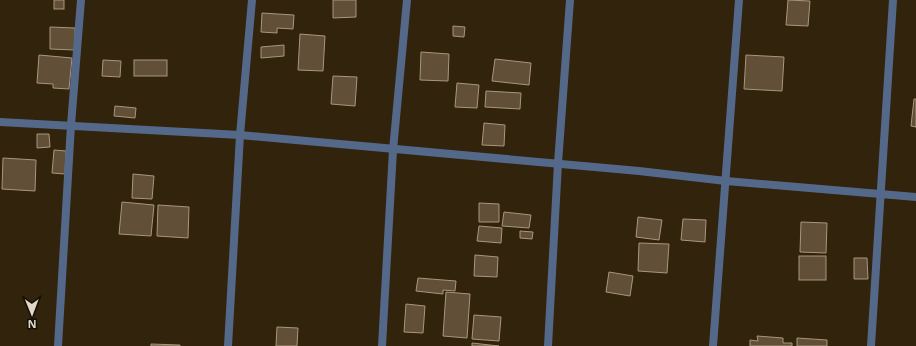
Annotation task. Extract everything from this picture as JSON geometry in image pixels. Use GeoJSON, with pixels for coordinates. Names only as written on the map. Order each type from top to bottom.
{"type":"FeatureCollection","features":[{"type":"Feature","properties":{"kind":"street"},"geometry":{"type":"LineString","coordinates":[[58,346],[71,126],[81,0]]}},
{"type":"Feature","properties":{"kind":"street"},"geometry":{"type":"LineString","coordinates":[[228,346],[240,135],[252,0]]}},
{"type":"Feature","properties":{"kind":"street"},"geometry":{"type":"LineString","coordinates":[[382,346],[394,150],[407,0]]}},
{"type":"Feature","properties":{"kind":"street"},"geometry":{"type":"LineString","coordinates":[[548,346],[558,163],[570,0]]}},
{"type":"Feature","properties":{"kind":"street"},"geometry":{"type":"LineString","coordinates":[[713,346],[739,0]]}},
{"type":"Feature","properties":{"kind":"street"},"geometry":{"type":"LineString","coordinates":[[871,346],[893,0]]}},
{"type":"Feature","properties":{"kind":"street"},"geometry":{"type":"LineString","coordinates":[[0,122],[240,135],[394,150],[558,163],[726,181],[916,197]]}},
{"type":"Feature","properties":{"kind":"building"},"geometry":{"type":"Polygon","coordinates":[[[54,0],[64,0],[64,9],[54,9],[54,0]]]}},
{"type":"Feature","properties":{"kind":"building"},"geometry":{"type":"Polygon","coordinates":[[[333,0],[356,0],[356,17],[333,18],[333,0]]]}},
{"type":"Feature","properties":{"kind":"building"},"geometry":{"type":"Polygon","coordinates":[[[788,0],[810,1],[808,26],[786,25],[788,0]]]}},
{"type":"Feature","properties":{"kind":"building"},"geometry":{"type":"Polygon","coordinates":[[[262,13],[294,15],[293,29],[277,28],[277,33],[261,32],[262,13]]]}},
{"type":"Feature","properties":{"kind":"building"},"geometry":{"type":"Polygon","coordinates":[[[453,26],[465,27],[464,37],[453,36],[453,26]]]}},
{"type":"Feature","properties":{"kind":"building"},"geometry":{"type":"Polygon","coordinates":[[[50,27],[75,28],[75,50],[50,49],[50,27]]]}},
{"type":"Feature","properties":{"kind":"building"},"geometry":{"type":"Polygon","coordinates":[[[300,34],[325,36],[323,71],[298,70],[300,34]]]}},
{"type":"Feature","properties":{"kind":"building"},"geometry":{"type":"Polygon","coordinates":[[[284,45],[284,56],[261,58],[261,47],[284,45]]]}},
{"type":"Feature","properties":{"kind":"building"},"geometry":{"type":"Polygon","coordinates":[[[421,52],[449,54],[448,81],[420,80],[421,52]]]}},
{"type":"Feature","properties":{"kind":"building"},"geometry":{"type":"Polygon","coordinates":[[[39,55],[72,58],[69,89],[53,88],[53,84],[37,83],[39,55]]]}},
{"type":"Feature","properties":{"kind":"building"},"geometry":{"type":"Polygon","coordinates":[[[746,55],[784,57],[782,91],[744,89],[746,55]]]}},
{"type":"Feature","properties":{"kind":"building"},"geometry":{"type":"Polygon","coordinates":[[[495,59],[531,63],[529,85],[492,81],[495,59]]]}},
{"type":"Feature","properties":{"kind":"building"},"geometry":{"type":"Polygon","coordinates":[[[103,60],[121,61],[120,77],[102,76],[103,60]]]}},
{"type":"Feature","properties":{"kind":"building"},"geometry":{"type":"Polygon","coordinates":[[[134,60],[167,60],[167,76],[134,76],[134,60]]]}},
{"type":"Feature","properties":{"kind":"building"},"geometry":{"type":"Polygon","coordinates":[[[333,76],[357,77],[355,106],[331,104],[333,76]]]}},
{"type":"Feature","properties":{"kind":"building"},"geometry":{"type":"Polygon","coordinates":[[[457,83],[479,85],[477,108],[455,107],[457,83]]]}},
{"type":"Feature","properties":{"kind":"building"},"geometry":{"type":"Polygon","coordinates":[[[486,91],[521,93],[520,109],[485,107],[486,91]]]}},
{"type":"Feature","properties":{"kind":"building"},"geometry":{"type":"Polygon","coordinates":[[[914,99],[916,99],[916,127],[911,126],[914,99]]]}},
{"type":"Feature","properties":{"kind":"building"},"geometry":{"type":"Polygon","coordinates":[[[115,106],[136,108],[135,118],[114,116],[115,106]]]}},
{"type":"Feature","properties":{"kind":"building"},"geometry":{"type":"Polygon","coordinates":[[[484,123],[505,125],[504,146],[482,145],[484,123]]]}},
{"type":"Feature","properties":{"kind":"building"},"geometry":{"type":"Polygon","coordinates":[[[37,134],[49,134],[50,147],[37,148],[37,134]]]}},
{"type":"Feature","properties":{"kind":"building"},"geometry":{"type":"Polygon","coordinates":[[[54,150],[66,151],[65,174],[52,173],[54,150]]]}},
{"type":"Feature","properties":{"kind":"building"},"geometry":{"type":"Polygon","coordinates":[[[3,158],[36,160],[35,191],[2,189],[3,158]]]}},
{"type":"Feature","properties":{"kind":"building"},"geometry":{"type":"Polygon","coordinates":[[[133,174],[154,176],[152,199],[132,198],[133,174]]]}},
{"type":"Feature","properties":{"kind":"building"},"geometry":{"type":"Polygon","coordinates":[[[122,202],[154,205],[151,236],[119,234],[122,202]]]}},
{"type":"Feature","properties":{"kind":"building"},"geometry":{"type":"Polygon","coordinates":[[[479,203],[499,204],[499,222],[479,222],[479,203]]]}},
{"type":"Feature","properties":{"kind":"building"},"geometry":{"type":"Polygon","coordinates":[[[158,205],[189,207],[188,238],[157,236],[158,205]]]}},
{"type":"Feature","properties":{"kind":"building"},"geometry":{"type":"Polygon","coordinates":[[[504,212],[531,215],[529,228],[502,226],[504,212]]]}},
{"type":"Feature","properties":{"kind":"building"},"geometry":{"type":"Polygon","coordinates":[[[638,217],[662,220],[659,240],[636,237],[638,217]]]}},
{"type":"Feature","properties":{"kind":"building"},"geometry":{"type":"Polygon","coordinates":[[[683,219],[706,220],[705,242],[681,240],[683,219]]]}},
{"type":"Feature","properties":{"kind":"building"},"geometry":{"type":"Polygon","coordinates":[[[801,222],[827,223],[826,253],[800,252],[801,222]]]}},
{"type":"Feature","properties":{"kind":"building"},"geometry":{"type":"Polygon","coordinates":[[[479,226],[502,228],[501,243],[477,241],[479,226]]]}},
{"type":"Feature","properties":{"kind":"building"},"geometry":{"type":"Polygon","coordinates":[[[520,231],[533,232],[532,239],[520,238],[520,231]]]}},
{"type":"Feature","properties":{"kind":"building"},"geometry":{"type":"Polygon","coordinates":[[[639,243],[669,244],[667,273],[638,271],[639,243]]]}},
{"type":"Feature","properties":{"kind":"building"},"geometry":{"type":"Polygon","coordinates":[[[475,255],[498,257],[497,277],[474,276],[475,255]]]}},
{"type":"Feature","properties":{"kind":"building"},"geometry":{"type":"Polygon","coordinates":[[[799,256],[826,256],[826,280],[799,280],[799,256]]]}},
{"type":"Feature","properties":{"kind":"building"},"geometry":{"type":"Polygon","coordinates":[[[854,258],[867,258],[868,279],[854,279],[854,258]]]}},
{"type":"Feature","properties":{"kind":"building"},"geometry":{"type":"Polygon","coordinates":[[[609,272],[633,276],[630,296],[606,292],[609,272]]]}},
{"type":"Feature","properties":{"kind":"building"},"geometry":{"type":"Polygon","coordinates":[[[418,278],[456,281],[455,291],[443,290],[443,294],[416,291],[418,278]]]}},
{"type":"Feature","properties":{"kind":"building"},"geometry":{"type":"Polygon","coordinates":[[[446,292],[470,294],[467,338],[443,336],[446,292]]]}},
{"type":"Feature","properties":{"kind":"building"},"geometry":{"type":"Polygon","coordinates":[[[406,304],[425,306],[423,333],[404,332],[406,304]]]}},
{"type":"Feature","properties":{"kind":"building"},"geometry":{"type":"Polygon","coordinates":[[[474,315],[501,317],[499,341],[472,339],[474,315]]]}},
{"type":"Feature","properties":{"kind":"building"},"geometry":{"type":"Polygon","coordinates":[[[277,327],[298,328],[297,346],[276,346],[277,327]]]}},
{"type":"Feature","properties":{"kind":"building"},"geometry":{"type":"Polygon","coordinates":[[[757,336],[783,338],[783,343],[792,343],[792,346],[750,346],[750,340],[758,341],[757,336]]]}},
{"type":"Feature","properties":{"kind":"building"},"geometry":{"type":"Polygon","coordinates":[[[797,338],[827,340],[827,346],[797,346],[797,338]]]}},
{"type":"Feature","properties":{"kind":"building"},"geometry":{"type":"Polygon","coordinates":[[[472,343],[499,346],[472,346],[472,343]]]}},
{"type":"Feature","properties":{"kind":"building"},"geometry":{"type":"Polygon","coordinates":[[[151,344],[180,345],[180,346],[151,346],[151,344]]]}}]}
